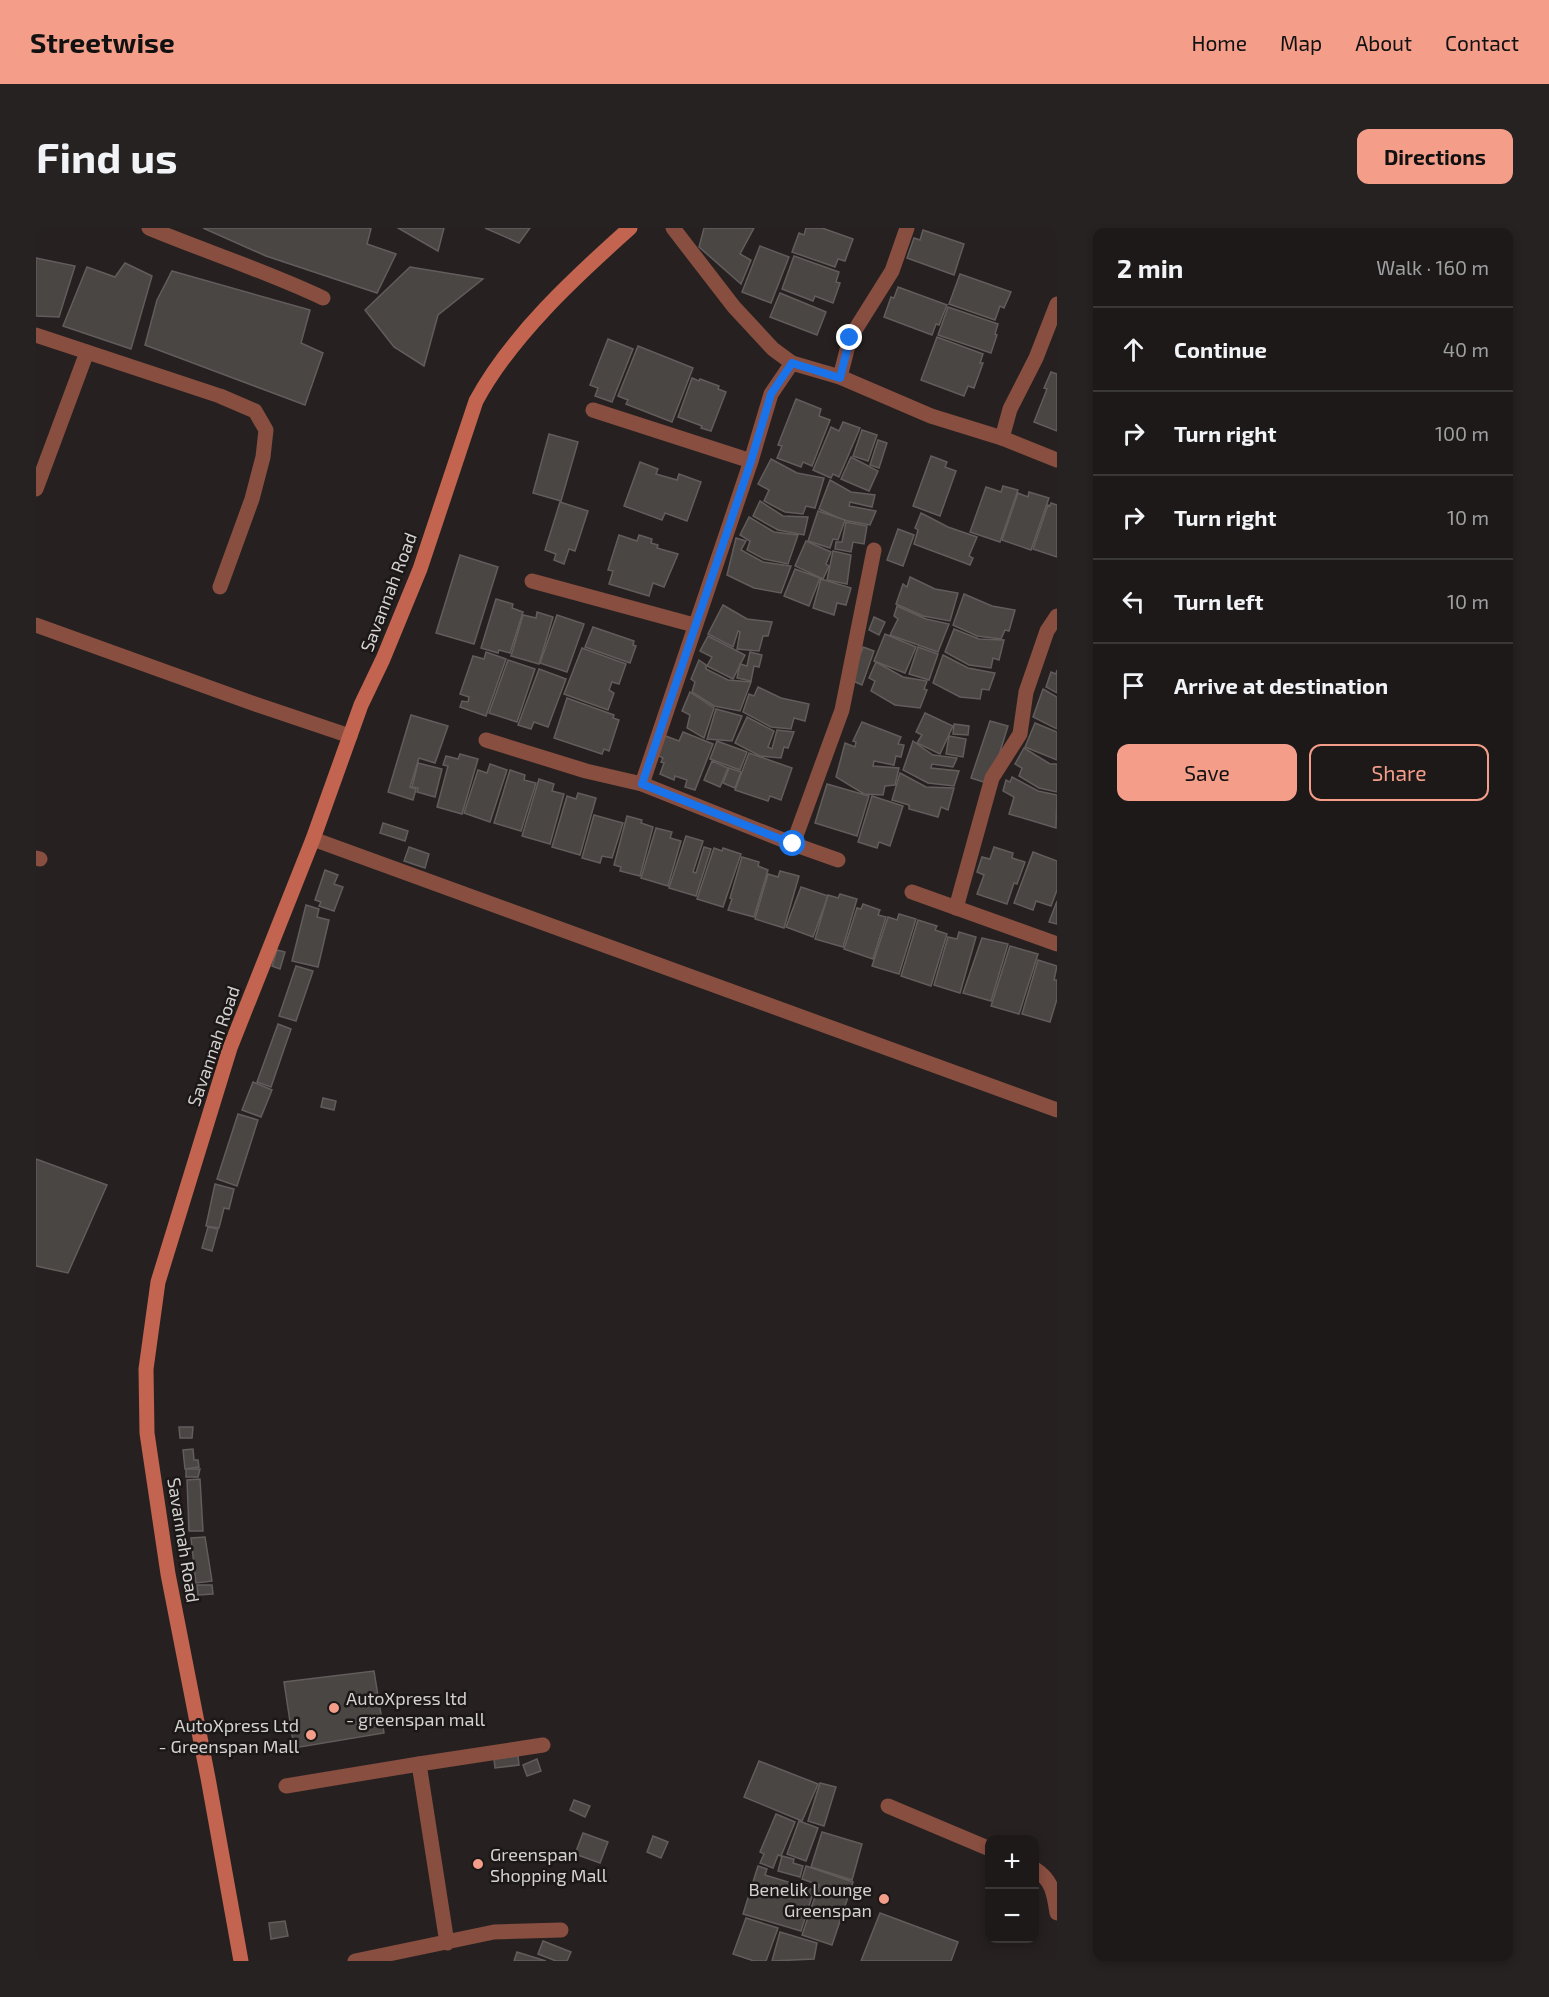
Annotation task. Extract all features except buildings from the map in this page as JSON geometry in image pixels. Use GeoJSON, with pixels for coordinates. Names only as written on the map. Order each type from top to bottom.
{"type":"FeatureCollection","features":[{"type":"Feature","properties":{"kind":"main road","name":"Savannah Road"},"geometry":{"type":"LineString","coordinates":[[241,1961],[168,1574],[147,1433],[147,1369],[158,1282],[230,1048],[313,840],[361,705],[383,659],[420,569],[476,401],[485,384],[546,307],[630,228]]}},
{"type":"Feature","properties":{"kind":"street"},"geometry":{"type":"LineString","coordinates":[[149,228],[203,251],[282,279],[322,298]]}},
{"type":"Feature","properties":{"kind":"street"},"geometry":{"type":"LineString","coordinates":[[673,228],[734,307],[773,348],[792,363],[840,378],[930,416],[1002,438],[1057,460]]}},
{"type":"Feature","properties":{"kind":"street"},"geometry":{"type":"LineString","coordinates":[[840,378],[850,338],[892,272],[907,228]]}},
{"type":"Feature","properties":{"kind":"street"},"geometry":{"type":"LineString","coordinates":[[1002,438],[1010,409],[1036,358],[1057,304]]}},
{"type":"Feature","properties":{"kind":"street"},"geometry":{"type":"LineString","coordinates":[[36,334],[219,396],[255,411],[266,430],[263,457],[252,499],[220,587]]}},
{"type":"Feature","properties":{"kind":"street"},"geometry":{"type":"LineString","coordinates":[[36,489],[87,352]]}},
{"type":"Feature","properties":{"kind":"street"},"geometry":{"type":"LineString","coordinates":[[642,784],[751,461],[771,394],[792,363]]}},
{"type":"Feature","properties":{"kind":"street"},"geometry":{"type":"LineString","coordinates":[[593,410],[751,461]]}},
{"type":"Feature","properties":{"kind":"street"},"geometry":{"type":"LineString","coordinates":[[793,844],[842,710],[874,550]]}},
{"type":"Feature","properties":{"kind":"street"},"geometry":{"type":"LineString","coordinates":[[532,581],[694,625]]}},
{"type":"Feature","properties":{"kind":"street"},"geometry":{"type":"LineString","coordinates":[[956,908],[992,778],[1020,734],[1026,692],[1047,631],[1057,616]]}},
{"type":"Feature","properties":{"kind":"street"},"geometry":{"type":"LineString","coordinates":[[36,626],[350,736]]}},
{"type":"Feature","properties":{"kind":"street"},"geometry":{"type":"LineString","coordinates":[[486,740],[586,771],[642,784],[838,860]]}},
{"type":"Feature","properties":{"kind":"street"},"geometry":{"type":"LineString","coordinates":[[313,840],[1057,1110]]}},
{"type":"Feature","properties":{"kind":"street"},"geometry":{"type":"LineString","coordinates":[[912,892],[1057,944]]}},
{"type":"Feature","properties":{"kind":"street"},"geometry":{"type":"LineString","coordinates":[[286,1786],[543,1745]]}},
{"type":"Feature","properties":{"kind":"street"},"geometry":{"type":"LineString","coordinates":[[419,1764],[447,1943]]}},
{"type":"Feature","properties":{"kind":"street"},"geometry":{"type":"LineString","coordinates":[[888,1806],[985,1847]]}},
{"type":"Feature","properties":{"kind":"street"},"geometry":{"type":"LineString","coordinates":[[1039,1871],[1046,1875],[1053,1889],[1057,1913]]}},
{"type":"Feature","properties":{"kind":"street"},"geometry":{"type":"LineString","coordinates":[[355,1961],[494,1932],[561,1930]]}},
{"type":"Feature","properties":{"kind":"place","name":"AutoXpress ltd - greenspan mall"},"geometry":{"type":"Point","coordinates":[334,1708]}},
{"type":"Feature","properties":{"kind":"place","name":"AutoXpress Ltd - Greenspan Mall"},"geometry":{"type":"Point","coordinates":[311,1735]}},
{"type":"Feature","properties":{"kind":"place","name":"Greenspan Shopping Mall"},"geometry":{"type":"Point","coordinates":[478,1864]}},
{"type":"Feature","properties":{"kind":"place","name":"Benelik Lounge Greenspan"},"geometry":{"type":"Point","coordinates":[884,1899]}},
{"type":"Feature","properties":{"kind":"route"},"geometry":{"type":"LineString","coordinates":[[793,844],[642,784],[751,461],[771,394],[792,363],[840,378],[850,338]]}}]}
